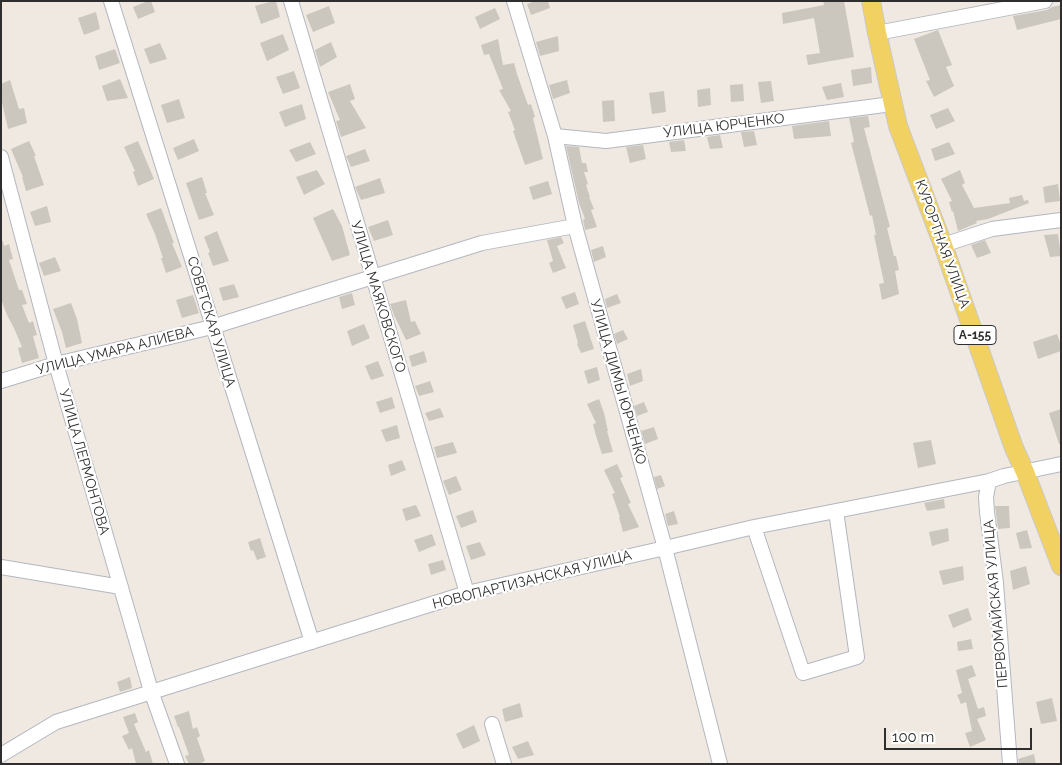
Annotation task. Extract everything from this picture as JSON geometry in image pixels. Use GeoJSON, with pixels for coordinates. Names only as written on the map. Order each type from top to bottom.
{"type":"FeatureCollection","features":[{"type":"Feature","properties":{"kind":"main road","name":"КУРОРТНАЯ УЛИЦА"},"geometry":{"type":"LineString","coordinates":[[871,1],[898,126],[943,245],[1014,448],[1061,566]]}},
{"type":"Feature","properties":{"kind":"street","name":"СОВЕТСКАЯ УЛИЦА"},"geometry":{"type":"LineString","coordinates":[[111,1],[312,642]]}},
{"type":"Feature","properties":{"kind":"street","name":"УЛИЦА МАЯКОВСКОГО"},"geometry":{"type":"LineString","coordinates":[[291,1],[467,593]]}},
{"type":"Feature","properties":{"kind":"street","name":"УЛИЦА ДИМЫ ЮРЧЕНКО"},"geometry":{"type":"LineString","coordinates":[[514,1],[555,136],[575,226],[665,548],[720,764]]}},
{"type":"Feature","properties":{"kind":"street"},"geometry":{"type":"LineString","coordinates":[[877,34],[1045,1]]}},
{"type":"Feature","properties":{"kind":"street","name":"УЛИЦА ЮРЧЕНКО"},"geometry":{"type":"LineString","coordinates":[[555,136],[606,141],[892,104]]}},
{"type":"Feature","properties":{"kind":"street","name":"УЛИЦА ЛЕРМОНТОВА"},"geometry":{"type":"LineString","coordinates":[[1,157],[56,364],[151,691],[177,764]]}},
{"type":"Feature","properties":{"kind":"street"},"geometry":{"type":"LineString","coordinates":[[943,245],[992,229],[1061,220]]}},
{"type":"Feature","properties":{"kind":"street","name":"УЛИЦА УМАРА АЛИЕВА"},"geometry":{"type":"LineString","coordinates":[[1,381],[56,364],[212,327],[482,243],[575,226]]}},
{"type":"Feature","properties":{"kind":"street"},"geometry":{"type":"LineString","coordinates":[[988,481],[1061,464]]}},
{"type":"Feature","properties":{"kind":"street","name":"НОВОПАРТИЗАНСКАЯ УЛИЦА"},"geometry":{"type":"LineString","coordinates":[[1,755],[56,722],[467,593],[754,527],[988,481]]}},
{"type":"Feature","properties":{"kind":"street","name":"ПЕРВОМАЙСКАЯ УЛИЦА"},"geometry":{"type":"LineString","coordinates":[[988,481],[987,512],[996,583],[1010,764]]}},
{"type":"Feature","properties":{"kind":"street"},"geometry":{"type":"LineString","coordinates":[[754,527],[803,673],[857,657],[836,511]]}},
{"type":"Feature","properties":{"kind":"street"},"geometry":{"type":"LineString","coordinates":[[1,567],[121,587]]}},
{"type":"Feature","properties":{"kind":"street"},"geometry":{"type":"LineString","coordinates":[[492,724],[504,764]]}},
{"type":"Feature","properties":{"kind":"building"},"geometry":{"type":"Polygon","coordinates":[[[151,1],[155,12],[138,19],[133,7],[151,1]]]}},
{"type":"Feature","properties":{"kind":"building"},"geometry":{"type":"Polygon","coordinates":[[[276,1],[280,17],[261,24],[255,6],[276,1]]]}},
{"type":"Feature","properties":{"kind":"building"},"geometry":{"type":"Polygon","coordinates":[[[535,1],[548,1],[550,8],[531,15],[527,4],[535,1]]]}},
{"type":"Feature","properties":{"kind":"building"},"geometry":{"type":"Polygon","coordinates":[[[823,1],[844,1],[854,57],[808,65],[806,55],[820,53],[814,18],[783,24],[782,13],[824,5],[823,1]]]}},
{"type":"Feature","properties":{"kind":"building"},"geometry":{"type":"Polygon","coordinates":[[[1061,5],[1061,19],[1017,30],[1013,16],[1047,10],[1061,5]]]}},
{"type":"Feature","properties":{"kind":"building"},"geometry":{"type":"Polygon","coordinates":[[[329,6],[335,23],[313,32],[306,15],[329,6]]]}},
{"type":"Feature","properties":{"kind":"building"},"geometry":{"type":"Polygon","coordinates":[[[495,8],[500,19],[480,29],[475,17],[495,8]]]}},
{"type":"Feature","properties":{"kind":"building"},"geometry":{"type":"Polygon","coordinates":[[[96,12],[100,29],[84,35],[78,18],[96,12]]]}},
{"type":"Feature","properties":{"kind":"building"},"geometry":{"type":"Polygon","coordinates":[[[938,30],[952,65],[946,67],[954,86],[934,97],[926,81],[930,80],[914,39],[938,30]]]}},
{"type":"Feature","properties":{"kind":"building"},"geometry":{"type":"Polygon","coordinates":[[[283,34],[289,50],[267,61],[260,43],[283,34]]]}},
{"type":"Feature","properties":{"kind":"building"},"geometry":{"type":"Polygon","coordinates":[[[558,36],[559,51],[540,56],[536,42],[558,36]]]}},
{"type":"Feature","properties":{"kind":"building"},"geometry":{"type":"Polygon","coordinates":[[[498,39],[503,65],[514,63],[528,105],[531,104],[535,117],[533,118],[543,159],[525,165],[508,112],[511,111],[499,90],[503,89],[489,54],[484,55],[481,45],[498,39]]]}},
{"type":"Feature","properties":{"kind":"building"},"geometry":{"type":"Polygon","coordinates":[[[331,42],[337,57],[320,67],[315,50],[331,42]]]}},
{"type":"Feature","properties":{"kind":"building"},"geometry":{"type":"Polygon","coordinates":[[[160,43],[167,59],[150,64],[144,49],[160,43]]]}},
{"type":"Feature","properties":{"kind":"building"},"geometry":{"type":"Polygon","coordinates":[[[115,49],[120,63],[99,70],[95,56],[115,49]]]}},
{"type":"Feature","properties":{"kind":"building"},"geometry":{"type":"Polygon","coordinates":[[[871,67],[872,83],[853,86],[851,70],[871,67]]]}},
{"type":"Feature","properties":{"kind":"building"},"geometry":{"type":"Polygon","coordinates":[[[294,71],[300,88],[283,94],[276,77],[294,71]]]}},
{"type":"Feature","properties":{"kind":"building"},"geometry":{"type":"Polygon","coordinates":[[[120,79],[128,98],[107,101],[102,86],[120,79]]]}},
{"type":"Feature","properties":{"kind":"building"},"geometry":{"type":"Polygon","coordinates":[[[10,80],[19,109],[24,108],[27,123],[8,129],[1,98],[1,84],[10,80]]]}},
{"type":"Feature","properties":{"kind":"building"},"geometry":{"type":"Polygon","coordinates":[[[567,80],[570,93],[553,99],[549,85],[567,80]]]}},
{"type":"Feature","properties":{"kind":"building"},"geometry":{"type":"Polygon","coordinates":[[[771,81],[774,101],[761,103],[758,82],[771,81]]]}},
{"type":"Feature","properties":{"kind":"building"},"geometry":{"type":"Polygon","coordinates":[[[841,83],[844,97],[827,100],[822,87],[841,83]]]}},
{"type":"Feature","properties":{"kind":"building"},"geometry":{"type":"Polygon","coordinates":[[[350,84],[355,99],[350,101],[366,128],[341,137],[336,121],[340,120],[328,92],[350,84]]]}},
{"type":"Feature","properties":{"kind":"building"},"geometry":{"type":"Polygon","coordinates":[[[743,84],[744,101],[731,102],[730,85],[743,84]]]}},
{"type":"Feature","properties":{"kind":"building"},"geometry":{"type":"Polygon","coordinates":[[[710,88],[711,105],[698,107],[697,90],[710,88]]]}},
{"type":"Feature","properties":{"kind":"building"},"geometry":{"type":"Polygon","coordinates":[[[664,91],[666,112],[652,114],[649,93],[664,91]]]}},
{"type":"Feature","properties":{"kind":"building"},"geometry":{"type":"Polygon","coordinates":[[[179,99],[185,118],[167,123],[161,105],[179,99]]]}},
{"type":"Feature","properties":{"kind":"building"},"geometry":{"type":"Polygon","coordinates":[[[614,100],[615,121],[603,122],[602,101],[614,100]]]}},
{"type":"Feature","properties":{"kind":"building"},"geometry":{"type":"Polygon","coordinates":[[[302,104],[306,119],[285,127],[279,112],[302,104]]]}},
{"type":"Feature","properties":{"kind":"building"},"geometry":{"type":"Polygon","coordinates":[[[948,108],[955,121],[936,129],[930,115],[948,108]]]}},
{"type":"Feature","properties":{"kind":"building"},"geometry":{"type":"Polygon","coordinates":[[[868,116],[870,127],[864,128],[890,227],[887,228],[899,270],[895,271],[899,294],[882,300],[879,284],[884,283],[874,235],[876,235],[851,143],[854,142],[849,118],[868,116]]]}},
{"type":"Feature","properties":{"kind":"building"},"geometry":{"type":"Polygon","coordinates":[[[829,121],[831,136],[794,139],[792,126],[829,121]]]}},
{"type":"Feature","properties":{"kind":"building"},"geometry":{"type":"Polygon","coordinates":[[[754,131],[757,145],[744,147],[741,132],[754,131]]]}},
{"type":"Feature","properties":{"kind":"building"},"geometry":{"type":"Polygon","coordinates":[[[720,135],[723,148],[710,149],[707,137],[720,135]]]}},
{"type":"Feature","properties":{"kind":"building"},"geometry":{"type":"Polygon","coordinates":[[[194,139],[199,151],[178,160],[173,148],[194,139]]]}},
{"type":"Feature","properties":{"kind":"building"},"geometry":{"type":"Polygon","coordinates":[[[684,140],[686,151],[671,152],[669,142],[684,140]]]}},
{"type":"Feature","properties":{"kind":"building"},"geometry":{"type":"Polygon","coordinates":[[[29,141],[36,156],[34,156],[44,185],[26,191],[23,177],[11,149],[29,141]]]}},
{"type":"Feature","properties":{"kind":"building"},"geometry":{"type":"Polygon","coordinates":[[[138,141],[154,179],[138,186],[133,172],[135,171],[124,147],[138,141]]]}},
{"type":"Feature","properties":{"kind":"building"},"geometry":{"type":"Polygon","coordinates":[[[310,142],[316,154],[296,162],[289,150],[310,142]]]}},
{"type":"Feature","properties":{"kind":"building"},"geometry":{"type":"Polygon","coordinates":[[[949,142],[955,154],[935,161],[931,149],[949,142]]]}},
{"type":"Feature","properties":{"kind":"building"},"geometry":{"type":"Polygon","coordinates":[[[643,145],[646,159],[630,163],[626,147],[643,145]]]}},
{"type":"Feature","properties":{"kind":"building"},"geometry":{"type":"Polygon","coordinates":[[[566,146],[579,147],[582,163],[586,163],[588,172],[584,172],[588,184],[586,185],[594,209],[591,210],[597,227],[585,230],[583,220],[585,219],[579,203],[566,146]]]}},
{"type":"Feature","properties":{"kind":"building"},"geometry":{"type":"Polygon","coordinates":[[[365,149],[370,161],[351,167],[346,156],[365,149]]]}},
{"type":"Feature","properties":{"kind":"building"},"geometry":{"type":"Polygon","coordinates":[[[317,170],[325,184],[304,195],[296,177],[317,170]]]}},
{"type":"Feature","properties":{"kind":"building"},"geometry":{"type":"Polygon","coordinates":[[[960,170],[965,183],[962,185],[974,208],[1010,203],[1009,198],[1022,195],[1024,201],[1028,200],[1029,203],[988,219],[976,221],[977,223],[958,231],[949,202],[952,201],[941,179],[960,170]]]}},
{"type":"Feature","properties":{"kind":"building"},"geometry":{"type":"Polygon","coordinates":[[[202,177],[207,193],[205,193],[214,215],[199,220],[186,183],[202,177]]]}},
{"type":"Feature","properties":{"kind":"building"},"geometry":{"type":"Polygon","coordinates":[[[380,178],[385,193],[361,200],[355,187],[380,178]]]}},
{"type":"Feature","properties":{"kind":"building"},"geometry":{"type":"Polygon","coordinates":[[[548,181],[552,194],[533,200],[529,187],[548,181]]]}},
{"type":"Feature","properties":{"kind":"building"},"geometry":{"type":"Polygon","coordinates":[[[1058,184],[1060,201],[1045,203],[1043,187],[1058,184]]]}},
{"type":"Feature","properties":{"kind":"building"},"geometry":{"type":"Polygon","coordinates":[[[47,206],[51,222],[35,226],[30,212],[47,206]]]}},
{"type":"Feature","properties":{"kind":"building"},"geometry":{"type":"Polygon","coordinates":[[[161,208],[182,267],[166,273],[155,234],[146,214],[161,208]]]}},
{"type":"Feature","properties":{"kind":"building"},"geometry":{"type":"Polygon","coordinates":[[[333,209],[342,226],[350,255],[332,261],[313,218],[333,209]]]}},
{"type":"Feature","properties":{"kind":"building"},"geometry":{"type":"Polygon","coordinates":[[[388,220],[393,235],[374,241],[368,227],[388,220]]]}},
{"type":"Feature","properties":{"kind":"building"},"geometry":{"type":"Polygon","coordinates":[[[217,231],[229,261],[213,266],[204,237],[217,231]]]}},
{"type":"Feature","properties":{"kind":"building"},"geometry":{"type":"Polygon","coordinates":[[[1058,234],[1061,256],[1050,257],[1044,235],[1058,234]]]}},
{"type":"Feature","properties":{"kind":"building"},"geometry":{"type":"Polygon","coordinates":[[[561,237],[564,243],[557,246],[566,268],[553,273],[549,263],[553,261],[547,240],[561,237]]]}},
{"type":"Feature","properties":{"kind":"building"},"geometry":{"type":"Polygon","coordinates":[[[985,240],[991,253],[977,258],[971,245],[985,240]]]}},
{"type":"Feature","properties":{"kind":"building"},"geometry":{"type":"Polygon","coordinates":[[[1,241],[3,241],[4,246],[9,244],[13,259],[9,260],[19,290],[22,290],[27,304],[22,305],[29,323],[33,321],[37,335],[33,336],[39,358],[22,363],[18,348],[22,347],[1,299],[1,241]]]}},
{"type":"Feature","properties":{"kind":"building"},"geometry":{"type":"Polygon","coordinates":[[[603,246],[606,257],[594,262],[591,250],[603,246]]]}},
{"type":"Feature","properties":{"kind":"building"},"geometry":{"type":"Polygon","coordinates":[[[55,257],[61,271],[44,276],[39,263],[55,257]]]}},
{"type":"Feature","properties":{"kind":"building"},"geometry":{"type":"Polygon","coordinates":[[[234,284],[239,297],[223,301],[219,288],[234,284]]]}},
{"type":"Feature","properties":{"kind":"building"},"geometry":{"type":"Polygon","coordinates":[[[575,292],[579,304],[566,309],[561,297],[575,292]]]}},
{"type":"Feature","properties":{"kind":"building"},"geometry":{"type":"Polygon","coordinates":[[[352,293],[355,305],[342,309],[339,297],[352,293]]]}},
{"type":"Feature","properties":{"kind":"building"},"geometry":{"type":"Polygon","coordinates":[[[617,294],[621,303],[607,308],[605,299],[617,294]]]}},
{"type":"Feature","properties":{"kind":"building"},"geometry":{"type":"Polygon","coordinates":[[[193,295],[199,313],[182,318],[176,300],[193,295]]]}},
{"type":"Feature","properties":{"kind":"building"},"geometry":{"type":"Polygon","coordinates":[[[406,300],[411,322],[415,321],[421,334],[406,340],[390,304],[406,300]]]}},
{"type":"Feature","properties":{"kind":"building"},"geometry":{"type":"Polygon","coordinates":[[[71,303],[77,319],[82,343],[66,348],[53,309],[71,303]]]}},
{"type":"Feature","properties":{"kind":"building"},"geometry":{"type":"Polygon","coordinates":[[[585,321],[594,349],[581,353],[573,325],[585,321]]]}},
{"type":"Feature","properties":{"kind":"building"},"geometry":{"type":"Polygon","coordinates":[[[364,324],[370,338],[352,346],[347,331],[364,324]]]}},
{"type":"Feature","properties":{"kind":"building"},"geometry":{"type":"Polygon","coordinates":[[[623,330],[628,339],[617,344],[614,334],[623,330]]]}},
{"type":"Feature","properties":{"kind":"building"},"geometry":{"type":"Polygon","coordinates":[[[1057,334],[1061,351],[1038,359],[1033,342],[1057,334]]]}},
{"type":"Feature","properties":{"kind":"building"},"geometry":{"type":"Polygon","coordinates":[[[424,351],[427,362],[412,367],[409,356],[424,351]]]}},
{"type":"Feature","properties":{"kind":"building"},"geometry":{"type":"Polygon","coordinates":[[[378,361],[384,376],[371,380],[365,366],[378,361]]]}},
{"type":"Feature","properties":{"kind":"building"},"geometry":{"type":"Polygon","coordinates":[[[597,367],[600,380],[588,384],[584,371],[597,367]]]}},
{"type":"Feature","properties":{"kind":"building"},"geometry":{"type":"Polygon","coordinates":[[[641,369],[643,381],[630,386],[627,374],[641,369]]]}},
{"type":"Feature","properties":{"kind":"building"},"geometry":{"type":"Polygon","coordinates":[[[430,381],[434,392],[419,396],[415,386],[430,381]]]}},
{"type":"Feature","properties":{"kind":"building"},"geometry":{"type":"Polygon","coordinates":[[[392,397],[395,408],[380,413],[376,402],[392,397]]]}},
{"type":"Feature","properties":{"kind":"building"},"geometry":{"type":"Polygon","coordinates":[[[599,399],[613,452],[602,454],[593,424],[596,423],[587,404],[599,399]]]}},
{"type":"Feature","properties":{"kind":"building"},"geometry":{"type":"Polygon","coordinates":[[[644,402],[648,412],[637,416],[634,406],[644,402]]]}},
{"type":"Feature","properties":{"kind":"building"},"geometry":{"type":"Polygon","coordinates":[[[440,408],[444,417],[429,421],[425,413],[440,408]]]}},
{"type":"Feature","properties":{"kind":"building"},"geometry":{"type":"Polygon","coordinates":[[[1061,409],[1061,444],[1059,444],[1049,413],[1061,409]]]}},
{"type":"Feature","properties":{"kind":"building"},"geometry":{"type":"Polygon","coordinates":[[[397,425],[400,438],[386,442],[381,430],[397,425]]]}},
{"type":"Feature","properties":{"kind":"building"},"geometry":{"type":"Polygon","coordinates":[[[654,427],[658,439],[645,444],[641,431],[654,427]]]}},
{"type":"Feature","properties":{"kind":"building"},"geometry":{"type":"Polygon","coordinates":[[[931,440],[936,464],[918,468],[913,443],[931,440]]]}},
{"type":"Feature","properties":{"kind":"building"},"geometry":{"type":"Polygon","coordinates":[[[453,442],[457,453],[437,458],[434,447],[453,442]]]}},
{"type":"Feature","properties":{"kind":"building"},"geometry":{"type":"Polygon","coordinates":[[[402,460],[406,470],[391,476],[388,465],[402,460]]]}},
{"type":"Feature","properties":{"kind":"building"},"geometry":{"type":"Polygon","coordinates":[[[617,464],[623,477],[620,478],[631,503],[628,504],[639,527],[623,532],[612,494],[615,493],[604,470],[617,464]]]}},
{"type":"Feature","properties":{"kind":"building"},"geometry":{"type":"Polygon","coordinates":[[[661,475],[665,486],[657,489],[654,477],[661,475]]]}},
{"type":"Feature","properties":{"kind":"building"},"geometry":{"type":"Polygon","coordinates":[[[456,476],[462,490],[449,495],[443,481],[456,476]]]}},
{"type":"Feature","properties":{"kind":"building"},"geometry":{"type":"Polygon","coordinates":[[[944,499],[945,508],[927,511],[924,503],[944,499]]]}},
{"type":"Feature","properties":{"kind":"building"},"geometry":{"type":"Polygon","coordinates":[[[416,505],[421,516],[406,521],[402,509],[416,505]]]}},
{"type":"Feature","properties":{"kind":"building"},"geometry":{"type":"Polygon","coordinates":[[[995,506],[1009,506],[1010,528],[998,529],[995,506]]]}},
{"type":"Feature","properties":{"kind":"building"},"geometry":{"type":"Polygon","coordinates":[[[473,510],[477,522],[461,528],[456,516],[473,510]]]}},
{"type":"Feature","properties":{"kind":"building"},"geometry":{"type":"Polygon","coordinates":[[[674,511],[678,524],[668,526],[665,514],[674,511]]]}},
{"type":"Feature","properties":{"kind":"building"},"geometry":{"type":"Polygon","coordinates":[[[948,528],[949,541],[932,546],[929,532],[948,528]]]}},
{"type":"Feature","properties":{"kind":"building"},"geometry":{"type":"Polygon","coordinates":[[[1027,530],[1032,548],[1020,549],[1016,533],[1027,530]]]}},
{"type":"Feature","properties":{"kind":"building"},"geometry":{"type":"Polygon","coordinates":[[[432,534],[436,545],[419,552],[414,540],[432,534]]]}},
{"type":"Feature","properties":{"kind":"building"},"geometry":{"type":"Polygon","coordinates":[[[260,538],[266,557],[257,560],[248,542],[260,538]]]}},
{"type":"Feature","properties":{"kind":"building"},"geometry":{"type":"Polygon","coordinates":[[[480,542],[486,555],[471,560],[466,546],[480,542]]]}},
{"type":"Feature","properties":{"kind":"building"},"geometry":{"type":"Polygon","coordinates":[[[443,560],[446,570],[431,575],[428,564],[443,560]]]}},
{"type":"Feature","properties":{"kind":"building"},"geometry":{"type":"Polygon","coordinates":[[[963,566],[964,580],[943,585],[939,571],[963,566]]]}},
{"type":"Feature","properties":{"kind":"building"},"geometry":{"type":"Polygon","coordinates":[[[1026,566],[1030,584],[1013,590],[1010,571],[1026,566]]]}},
{"type":"Feature","properties":{"kind":"building"},"geometry":{"type":"Polygon","coordinates":[[[968,608],[972,620],[953,628],[948,615],[968,608]]]}},
{"type":"Feature","properties":{"kind":"building"},"geometry":{"type":"Polygon","coordinates":[[[971,639],[973,649],[958,651],[957,642],[971,639]]]}},
{"type":"Feature","properties":{"kind":"building"},"geometry":{"type":"Polygon","coordinates":[[[972,665],[976,676],[968,679],[978,709],[984,707],[986,716],[977,719],[986,740],[970,747],[965,733],[972,731],[966,702],[961,704],[957,695],[962,693],[956,670],[972,665]]]}},
{"type":"Feature","properties":{"kind":"building"},"geometry":{"type":"Polygon","coordinates":[[[130,677],[132,688],[120,692],[117,682],[130,677]]]}},
{"type":"Feature","properties":{"kind":"building"},"geometry":{"type":"Polygon","coordinates":[[[1052,698],[1057,721],[1041,724],[1036,702],[1052,698]]]}},
{"type":"Feature","properties":{"kind":"building"},"geometry":{"type":"Polygon","coordinates":[[[520,703],[523,717],[505,722],[502,709],[520,703]]]}},
{"type":"Feature","properties":{"kind":"building"},"geometry":{"type":"Polygon","coordinates":[[[189,711],[193,729],[197,727],[200,736],[197,738],[205,761],[199,764],[189,764],[185,756],[189,755],[174,716],[189,711]]]}},
{"type":"Feature","properties":{"kind":"building"},"geometry":{"type":"Polygon","coordinates":[[[135,713],[138,722],[134,724],[146,752],[149,750],[153,764],[136,764],[132,748],[129,750],[122,736],[129,733],[123,717],[135,713]]]}},
{"type":"Feature","properties":{"kind":"building"},"geometry":{"type":"Polygon","coordinates":[[[474,725],[480,741],[463,749],[456,734],[474,725]]]}},
{"type":"Feature","properties":{"kind":"building"},"geometry":{"type":"Polygon","coordinates":[[[528,741],[534,755],[518,759],[512,747],[528,741]]]}},
{"type":"Feature","properties":{"kind":"building"},"geometry":{"type":"Polygon","coordinates":[[[1034,754],[1036,764],[1019,764],[1018,759],[1034,754]]]}}]}
